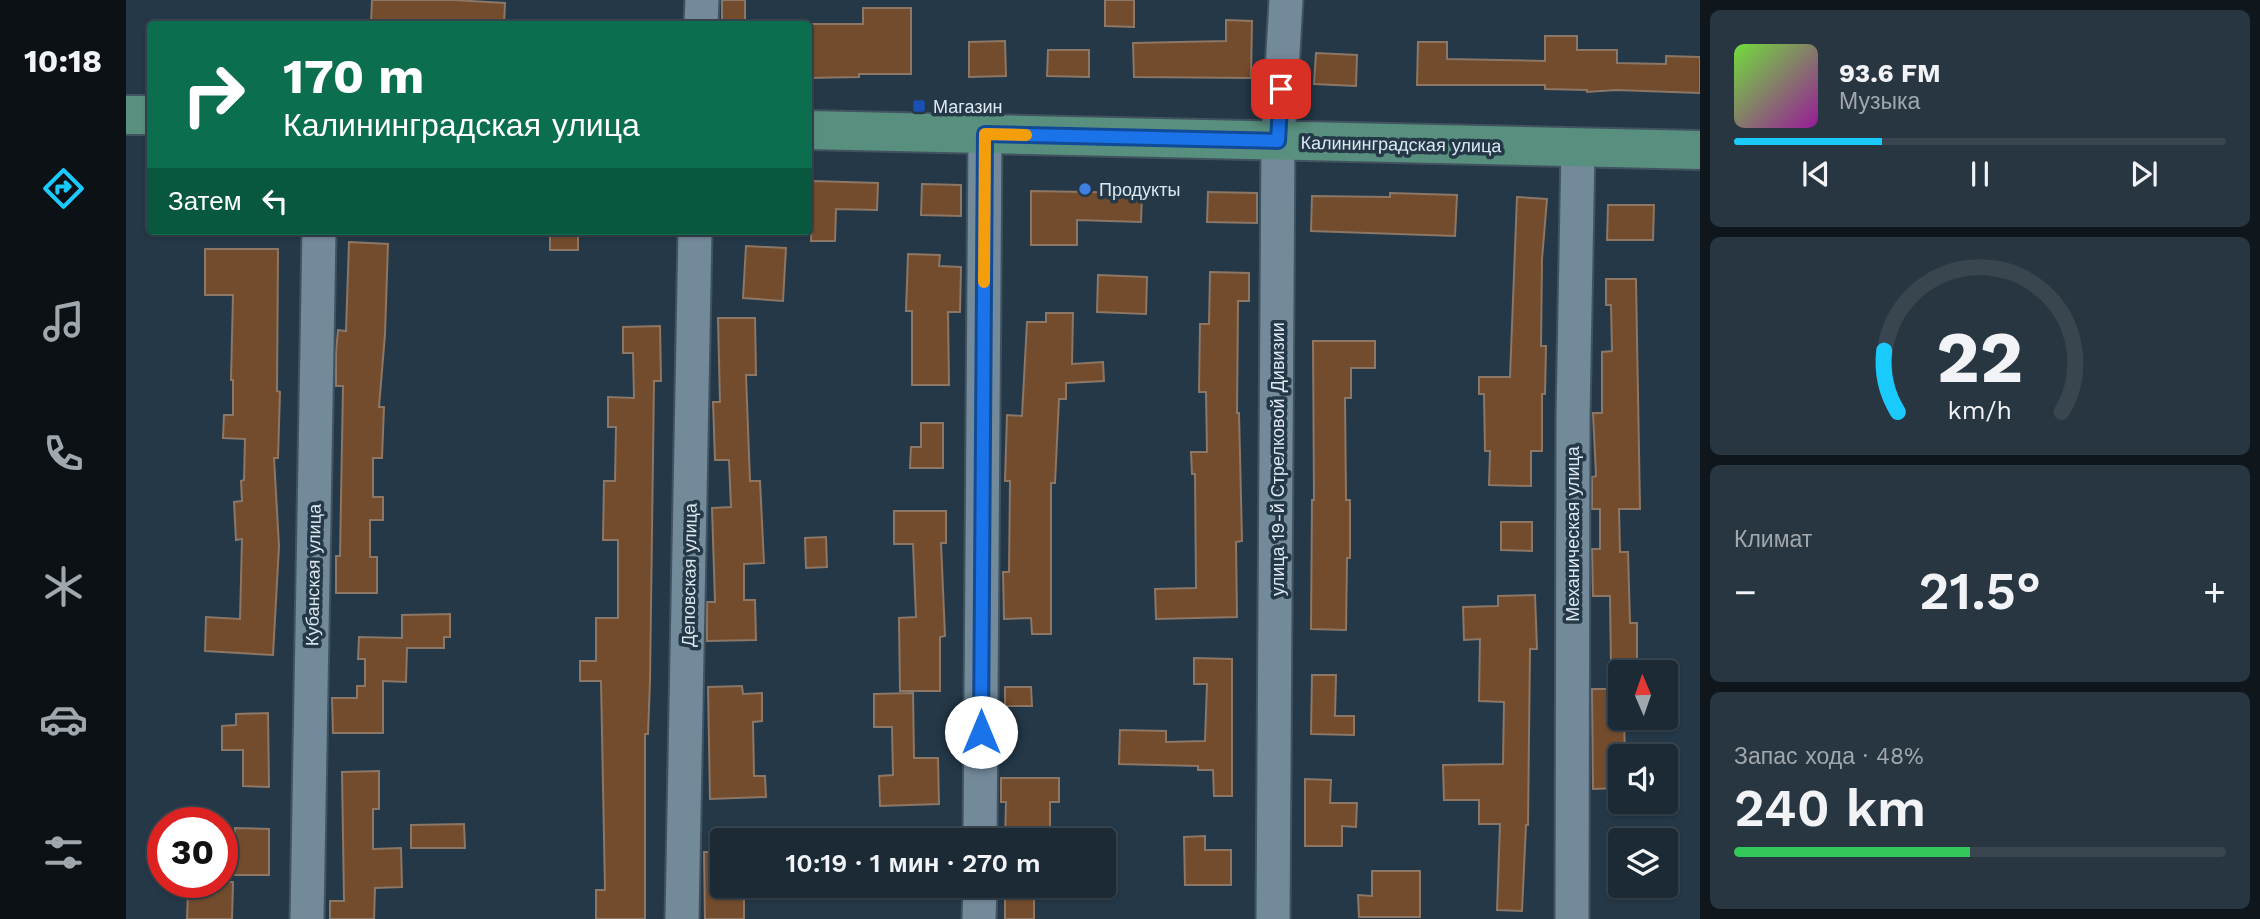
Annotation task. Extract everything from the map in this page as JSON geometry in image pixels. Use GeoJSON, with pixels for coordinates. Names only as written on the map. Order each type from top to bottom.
{"type":"FeatureCollection","features":[{"type":"Feature","properties":{"kind":"main road"},"geometry":{"type":"LineString","coordinates":[[126,115],[147,115]]}},
{"type":"Feature","properties":{"kind":"main road","name":"Калининградская улица"},"geometry":{"type":"LineString","coordinates":[[812,130],[1700,150]]}},
{"type":"Feature","properties":{"kind":"street"},"geometry":{"type":"LineString","coordinates":[[701,21],[702,0]]}},
{"type":"Feature","properties":{"kind":"street","name":"улица 19-й Стрелковой Дивизии"},"geometry":{"type":"LineString","coordinates":[[1273,919],[1278,141],[1286,0]]}},
{"type":"Feature","properties":{"kind":"street"},"geometry":{"type":"LineString","coordinates":[[980,828],[985,134]]}},
{"type":"Feature","properties":{"kind":"street","name":"Механическая улица"},"geometry":{"type":"LineString","coordinates":[[1572,919],[1573,416],[1578,148]]}},
{"type":"Feature","properties":{"kind":"street","name":"Кубанская улица"},"geometry":{"type":"LineString","coordinates":[[307,919],[319,235]]}},
{"type":"Feature","properties":{"kind":"street","name":"Деповская улица"},"geometry":{"type":"LineString","coordinates":[[682,919],[695,235]]}},
{"type":"Feature","properties":{"kind":"street"},"geometry":{"type":"LineString","coordinates":[[979,919],[980,898]]}},
{"type":"Feature","properties":{"kind":"building"},"geometry":{"type":"Polygon","coordinates":[[[372,0],[505,3],[504,21],[371,21],[372,0]]]}},
{"type":"Feature","properties":{"kind":"building"},"geometry":{"type":"Polygon","coordinates":[[[722,0],[745,0],[745,21],[722,21],[722,0]]]}},
{"type":"Feature","properties":{"kind":"building"},"geometry":{"type":"Polygon","coordinates":[[[1105,0],[1134,0],[1134,27],[1105,26],[1105,0]]]}},
{"type":"Feature","properties":{"kind":"building"},"geometry":{"type":"Polygon","coordinates":[[[863,8],[911,8],[911,74],[812,78],[812,24],[863,24],[863,8]]]}},
{"type":"Feature","properties":{"kind":"building"},"geometry":{"type":"Polygon","coordinates":[[[1226,20],[1252,21],[1251,78],[1134,77],[1133,43],[1226,41],[1226,20]]]}},
{"type":"Feature","properties":{"kind":"building"},"geometry":{"type":"Polygon","coordinates":[[[1545,36],[1577,36],[1577,50],[1617,50],[1617,63],[1666,64],[1666,56],[1700,57],[1700,93],[1616,90],[1587,92],[1545,89],[1545,85],[1417,85],[1418,42],[1447,42],[1447,59],[1545,61],[1545,36]]]}},
{"type":"Feature","properties":{"kind":"building"},"geometry":{"type":"Polygon","coordinates":[[[1005,41],[1006,76],[969,77],[969,42],[1005,41]]]}},
{"type":"Feature","properties":{"kind":"building"},"geometry":{"type":"Polygon","coordinates":[[[1048,50],[1089,50],[1089,77],[1047,76],[1048,50]]]}},
{"type":"Feature","properties":{"kind":"building"},"geometry":{"type":"Polygon","coordinates":[[[1316,53],[1357,55],[1356,86],[1314,84],[1316,53]]]}},
{"type":"Feature","properties":{"kind":"building"},"geometry":{"type":"Polygon","coordinates":[[[813,181],[878,183],[877,210],[836,209],[835,241],[811,241],[813,181]]]}},
{"type":"Feature","properties":{"kind":"building"},"geometry":{"type":"Polygon","coordinates":[[[922,184],[961,185],[961,216],[921,215],[922,184]]]}},
{"type":"Feature","properties":{"kind":"building"},"geometry":{"type":"Polygon","coordinates":[[[1031,191],[1142,193],[1141,222],[1077,220],[1077,245],[1031,245],[1031,191]]]}},
{"type":"Feature","properties":{"kind":"building"},"geometry":{"type":"Polygon","coordinates":[[[1208,192],[1257,193],[1257,223],[1207,222],[1208,192]]]}},
{"type":"Feature","properties":{"kind":"building"},"geometry":{"type":"Polygon","coordinates":[[[1390,193],[1457,195],[1455,236],[1311,231],[1312,196],[1390,197],[1390,193]]]}},
{"type":"Feature","properties":{"kind":"building"},"geometry":{"type":"Polygon","coordinates":[[[1517,197],[1547,199],[1542,259],[1541,346],[1546,346],[1545,394],[1542,394],[1542,451],[1531,451],[1531,486],[1489,485],[1490,451],[1485,451],[1484,394],[1479,394],[1479,377],[1510,377],[1517,197]]]}},
{"type":"Feature","properties":{"kind":"building"},"geometry":{"type":"Polygon","coordinates":[[[1608,205],[1654,205],[1653,240],[1607,240],[1608,205]]]}},
{"type":"Feature","properties":{"kind":"building"},"geometry":{"type":"Polygon","coordinates":[[[550,235],[578,235],[578,250],[550,250],[550,235]]]}},
{"type":"Feature","properties":{"kind":"building"},"geometry":{"type":"Polygon","coordinates":[[[349,242],[388,244],[379,407],[384,407],[382,458],[373,458],[373,497],[383,497],[383,520],[370,520],[370,557],[377,557],[377,593],[336,593],[336,556],[340,556],[343,386],[336,386],[336,352],[338,330],[346,331],[349,242]]]}},
{"type":"Feature","properties":{"kind":"building"},"geometry":{"type":"Polygon","coordinates":[[[746,246],[786,248],[783,301],[743,298],[746,246]]]}},
{"type":"Feature","properties":{"kind":"building"},"geometry":{"type":"Polygon","coordinates":[[[205,249],[278,249],[277,391],[280,392],[278,458],[274,458],[279,546],[273,655],[205,651],[206,617],[240,619],[242,539],[236,540],[234,502],[242,501],[245,439],[223,438],[224,415],[233,415],[233,295],[205,295],[205,249]]]}},
{"type":"Feature","properties":{"kind":"building"},"geometry":{"type":"Polygon","coordinates":[[[908,254],[940,255],[939,266],[961,267],[960,312],[948,312],[949,385],[912,385],[912,311],[906,311],[908,254]]]}},
{"type":"Feature","properties":{"kind":"building"},"geometry":{"type":"Polygon","coordinates":[[[1210,272],[1249,273],[1249,301],[1238,301],[1237,413],[1242,541],[1236,542],[1237,617],[1156,619],[1155,589],[1196,588],[1195,474],[1192,474],[1191,452],[1207,452],[1206,392],[1199,392],[1200,324],[1209,324],[1210,272]]]}},
{"type":"Feature","properties":{"kind":"building"},"geometry":{"type":"Polygon","coordinates":[[[1098,275],[1147,277],[1146,314],[1097,312],[1098,275]]]}},
{"type":"Feature","properties":{"kind":"building"},"geometry":{"type":"Polygon","coordinates":[[[1606,279],[1636,279],[1640,509],[1619,509],[1620,552],[1628,552],[1630,623],[1637,623],[1637,660],[1611,660],[1610,596],[1593,596],[1592,549],[1600,549],[1600,509],[1592,509],[1592,477],[1596,476],[1593,413],[1602,413],[1602,352],[1612,351],[1611,305],[1606,305],[1606,279]]]}},
{"type":"Feature","properties":{"kind":"building"},"geometry":{"type":"Polygon","coordinates":[[[1046,313],[1073,313],[1072,364],[1103,362],[1104,381],[1066,383],[1066,399],[1059,399],[1055,483],[1051,483],[1051,634],[1032,634],[1031,618],[1004,619],[1003,572],[1009,572],[1010,481],[1005,481],[1007,415],[1022,416],[1027,322],[1046,322],[1046,313]]]}},
{"type":"Feature","properties":{"kind":"building"},"geometry":{"type":"Polygon","coordinates":[[[718,318],[755,318],[756,375],[746,375],[750,481],[760,481],[764,563],[744,564],[744,600],[755,600],[756,640],[707,641],[707,602],[715,602],[712,508],[731,507],[729,460],[715,460],[713,402],[720,402],[718,318]]]}},
{"type":"Feature","properties":{"kind":"building"},"geometry":{"type":"Polygon","coordinates":[[[660,326],[661,381],[654,381],[650,681],[648,734],[645,734],[645,919],[596,919],[596,890],[605,890],[601,681],[580,681],[580,661],[596,661],[596,618],[618,618],[618,540],[603,540],[604,481],[615,481],[616,427],[608,427],[608,397],[634,398],[633,353],[623,353],[623,327],[660,326]]]}},
{"type":"Feature","properties":{"kind":"building"},"geometry":{"type":"Polygon","coordinates":[[[1313,341],[1375,341],[1375,368],[1351,368],[1351,398],[1345,398],[1346,500],[1350,500],[1346,630],[1311,629],[1314,500],[1313,341]]]}},
{"type":"Feature","properties":{"kind":"building"},"geometry":{"type":"Polygon","coordinates":[[[921,423],[943,423],[943,468],[910,468],[911,447],[921,447],[921,423]]]}},
{"type":"Feature","properties":{"kind":"building"},"geometry":{"type":"Polygon","coordinates":[[[894,511],[946,511],[946,543],[941,543],[945,636],[940,637],[940,691],[900,691],[899,618],[916,617],[913,544],[894,544],[894,511]]]}},
{"type":"Feature","properties":{"kind":"building"},"geometry":{"type":"Polygon","coordinates":[[[1501,522],[1532,522],[1532,551],[1501,550],[1501,522]]]}},
{"type":"Feature","properties":{"kind":"building"},"geometry":{"type":"Polygon","coordinates":[[[826,537],[827,567],[806,568],[805,538],[826,537]]]}},
{"type":"Feature","properties":{"kind":"building"},"geometry":{"type":"Polygon","coordinates":[[[1535,595],[1537,649],[1530,649],[1528,825],[1522,911],[1497,910],[1500,824],[1479,824],[1479,800],[1444,800],[1443,765],[1503,764],[1504,702],[1479,701],[1480,639],[1464,640],[1463,607],[1498,606],[1498,596],[1535,595]]]}},
{"type":"Feature","properties":{"kind":"building"},"geometry":{"type":"Polygon","coordinates":[[[450,614],[450,637],[444,637],[444,648],[407,648],[406,682],[383,681],[383,733],[333,733],[332,698],[357,698],[357,686],[365,686],[365,659],[358,659],[359,637],[402,638],[402,615],[450,614]]]}},
{"type":"Feature","properties":{"kind":"building"},"geometry":{"type":"Polygon","coordinates":[[[1194,658],[1232,659],[1232,796],[1214,796],[1213,770],[1198,770],[1198,766],[1119,764],[1120,730],[1166,731],[1166,742],[1205,741],[1207,684],[1194,684],[1194,658]]]}},
{"type":"Feature","properties":{"kind":"building"},"geometry":{"type":"Polygon","coordinates":[[[1312,675],[1336,675],[1335,716],[1354,716],[1354,735],[1311,734],[1312,675]]]}},
{"type":"Feature","properties":{"kind":"building"},"geometry":{"type":"Polygon","coordinates":[[[742,686],[743,694],[762,693],[762,721],[753,722],[754,776],[765,776],[766,797],[710,799],[708,687],[742,686]]]}},
{"type":"Feature","properties":{"kind":"building"},"geometry":{"type":"Polygon","coordinates":[[[1005,687],[1031,687],[1032,706],[1005,706],[1005,687]]]}},
{"type":"Feature","properties":{"kind":"building"},"geometry":{"type":"Polygon","coordinates":[[[1592,689],[1608,689],[1608,730],[1624,730],[1625,744],[1608,744],[1608,788],[1593,789],[1592,689]]]}},
{"type":"Feature","properties":{"kind":"building"},"geometry":{"type":"Polygon","coordinates":[[[913,693],[914,758],[938,758],[939,804],[880,806],[879,776],[893,775],[892,727],[874,727],[874,694],[913,693]]]}},
{"type":"Feature","properties":{"kind":"building"},"geometry":{"type":"Polygon","coordinates":[[[268,713],[269,787],[243,786],[243,750],[222,750],[222,726],[236,725],[236,714],[268,713]]]}},
{"type":"Feature","properties":{"kind":"building"},"geometry":{"type":"Polygon","coordinates":[[[379,771],[379,809],[373,809],[373,849],[401,848],[402,887],[375,888],[374,919],[330,919],[330,901],[344,901],[342,772],[379,771]]]}},
{"type":"Feature","properties":{"kind":"building"},"geometry":{"type":"Polygon","coordinates":[[[1001,778],[1059,778],[1059,802],[1050,802],[1050,828],[1005,828],[1006,802],[1001,802],[1001,778]]]}},
{"type":"Feature","properties":{"kind":"building"},"geometry":{"type":"Polygon","coordinates":[[[1305,779],[1331,780],[1330,803],[1357,803],[1356,827],[1342,826],[1342,846],[1305,846],[1305,779]]]}},
{"type":"Feature","properties":{"kind":"building"},"geometry":{"type":"Polygon","coordinates":[[[464,824],[465,848],[411,848],[411,825],[464,824]]]}},
{"type":"Feature","properties":{"kind":"building"},"geometry":{"type":"Polygon","coordinates":[[[238,828],[269,829],[269,875],[238,875],[238,828]]]}},
{"type":"Feature","properties":{"kind":"building"},"geometry":{"type":"Polygon","coordinates":[[[1205,836],[1205,850],[1231,850],[1231,885],[1185,885],[1184,837],[1205,836]]]}},
{"type":"Feature","properties":{"kind":"building"},"geometry":{"type":"Polygon","coordinates":[[[704,852],[710,852],[710,898],[744,898],[744,919],[705,919],[704,852]]]}},
{"type":"Feature","properties":{"kind":"building"},"geometry":{"type":"Polygon","coordinates":[[[1372,871],[1420,871],[1420,917],[1359,917],[1358,895],[1372,896],[1372,871]]]}},
{"type":"Feature","properties":{"kind":"building"},"geometry":{"type":"Polygon","coordinates":[[[188,898],[233,898],[232,919],[187,919],[188,898]]]}},
{"type":"Feature","properties":{"kind":"building"},"geometry":{"type":"Polygon","coordinates":[[[1005,898],[1034,898],[1034,919],[1005,919],[1005,898]]]}},
{"type":"Feature","properties":{"kind":"slow traffic"},"geometry":{"type":"LineString","coordinates":[[984,282],[985,134],[1026,135]]}},
{"type":"Feature","properties":{"kind":"place","name":"Магазин"},"geometry":{"type":"Point","coordinates":[919,106]}},
{"type":"Feature","properties":{"kind":"place","name":"Продукты"},"geometry":{"type":"Point","coordinates":[1085,189]}},
{"type":"Feature","properties":{"kind":"route"},"geometry":{"type":"LineString","coordinates":[[981,732],[985,134],[1278,141],[1281,89]]}}]}
